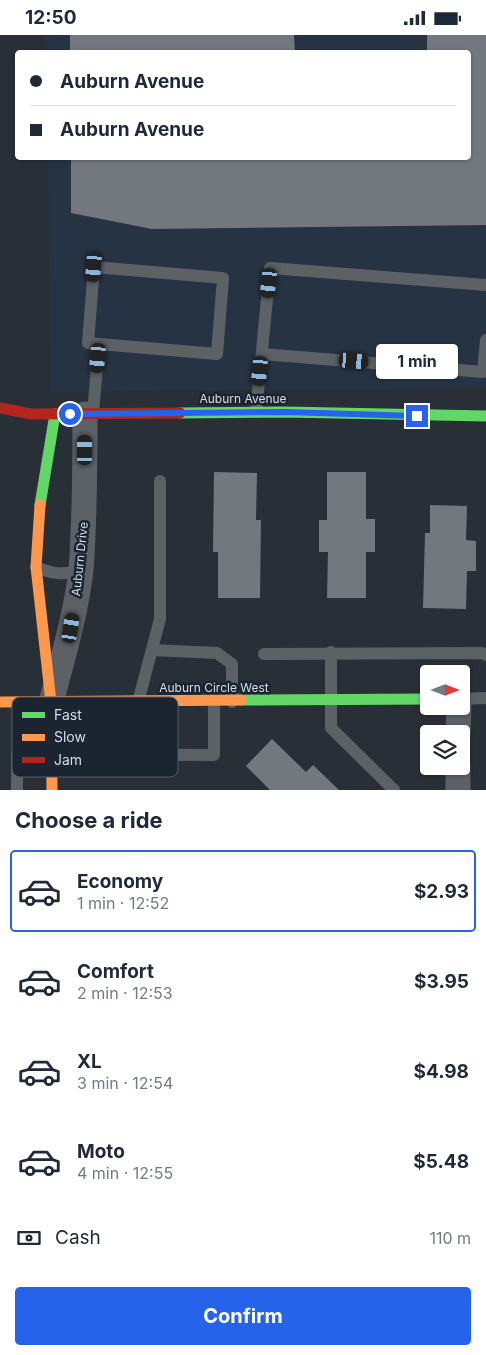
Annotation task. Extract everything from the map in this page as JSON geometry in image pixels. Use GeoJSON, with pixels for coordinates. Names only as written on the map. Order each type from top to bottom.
{"type":"FeatureCollection","features":[{"type":"Feature","properties":{"kind":"street","name":"Auburn Avenue"},"geometry":{"type":"LineString","coordinates":[[0,409],[31,414],[256,412],[486,416]]}},
{"type":"Feature","properties":{"kind":"street","name":"Auburn Drive"},"geometry":{"type":"LineString","coordinates":[[50,697],[36,567],[39,513],[55,414]]}},
{"type":"Feature","properties":{"kind":"street","name":"Auburn Drive"},"geometry":{"type":"LineString","coordinates":[[52,697],[71,628],[80,571],[89,414]]}},
{"type":"Feature","properties":{"kind":"street","name":"Auburn Circle West"},"geometry":{"type":"LineString","coordinates":[[178,702],[420,699]]}},
{"type":"Feature","properties":{"kind":"street"},"geometry":{"type":"LineString","coordinates":[[458,775],[458,790]]}},
{"type":"Feature","properties":{"kind":"street","name":"Auburn Drive"},"geometry":{"type":"LineString","coordinates":[[52,777],[52,790]]}},
{"type":"Feature","properties":{"kind":"lane"},"geometry":{"type":"LineString","coordinates":[[94,267],[223,278],[217,354],[99,344],[88,343],[94,267]]}},
{"type":"Feature","properties":{"kind":"lane"},"geometry":{"type":"LineString","coordinates":[[256,412],[270,268],[486,285]]}},
{"type":"Feature","properties":{"kind":"lane"},"geometry":{"type":"LineString","coordinates":[[262,354],[483,372],[486,340]]}},
{"type":"Feature","properties":{"kind":"lane"},"geometry":{"type":"LineString","coordinates":[[89,414],[99,344]]}},
{"type":"Feature","properties":{"kind":"lane"},"geometry":{"type":"LineString","coordinates":[[139,697],[160,619],[160,481]]}},
{"type":"Feature","properties":{"kind":"lane"},"geometry":{"type":"LineString","coordinates":[[36,567],[50,573],[65,575],[80,571]]}},
{"type":"Feature","properties":{"kind":"lane"},"geometry":{"type":"LineString","coordinates":[[152,650],[217,653],[232,664],[232,702]]}},
{"type":"Feature","properties":{"kind":"lane"},"geometry":{"type":"LineString","coordinates":[[331,652],[331,728],[394,790]]}},
{"type":"Feature","properties":{"kind":"lane"},"geometry":{"type":"LineString","coordinates":[[264,653],[482,653],[486,655]]}},
{"type":"Feature","properties":{"kind":"lane"},"geometry":{"type":"LineString","coordinates":[[470,699],[486,699]]}},
{"type":"Feature","properties":{"kind":"lane"},"geometry":{"type":"LineString","coordinates":[[178,755],[214,755],[214,702]]}},
{"type":"Feature","properties":{"kind":"lane"},"geometry":{"type":"LineString","coordinates":[[17,777],[17,790]]}},
{"type":"Feature","properties":{"kind":"shaded area"},"geometry":{"type":"Polygon","coordinates":[[[46,35],[486,35],[486,388],[50,392],[48,160],[471,160],[471,50],[46,50],[46,35]]]}},
{"type":"Feature","properties":{"kind":"building"},"geometry":{"type":"Polygon","coordinates":[[[70,35],[294,35],[295,50],[70,50],[70,35]]]}},
{"type":"Feature","properties":{"kind":"building"},"geometry":{"type":"Polygon","coordinates":[[[427,35],[486,35],[486,225],[152,229],[71,213],[71,160],[471,160],[471,50],[427,50],[427,35]]]}},
{"type":"Feature","properties":{"kind":"building"},"geometry":{"type":"Polygon","coordinates":[[[214,472],[257,473],[256,520],[261,520],[260,598],[218,598],[218,552],[213,552],[214,472]]]}},
{"type":"Feature","properties":{"kind":"building"},"geometry":{"type":"Polygon","coordinates":[[[327,472],[366,472],[366,519],[375,519],[375,552],[366,552],[366,598],[327,598],[328,552],[319,552],[319,520],[327,520],[327,472]]]}},
{"type":"Feature","properties":{"kind":"building"},"geometry":{"type":"Polygon","coordinates":[[[430,505],[467,506],[466,540],[476,541],[476,571],[467,571],[466,609],[423,608],[425,533],[430,533],[430,505]]]}},
{"type":"Feature","properties":{"kind":"building"},"geometry":{"type":"Polygon","coordinates":[[[272,739],[306,772],[313,765],[339,790],[270,790],[246,766],[272,739]]]}},
{"type":"Feature","properties":{"kind":"traffic: fast"},"geometry":{"type":"LineString","coordinates":[[180,413],[285,412],[486,416]]}},
{"type":"Feature","properties":{"kind":"traffic: fast"},"geometry":{"type":"LineString","coordinates":[[40,505],[55,414]]}},
{"type":"Feature","properties":{"kind":"traffic: fast"},"geometry":{"type":"LineString","coordinates":[[241,700],[420,699]]}},
{"type":"Feature","properties":{"kind":"traffic: slow"},"geometry":{"type":"LineString","coordinates":[[40,505],[36,567],[50,697]]}},
{"type":"Feature","properties":{"kind":"traffic: slow"},"geometry":{"type":"LineString","coordinates":[[178,701],[241,700]]}},
{"type":"Feature","properties":{"kind":"traffic: slow"},"geometry":{"type":"LineString","coordinates":[[0,702],[12,702]]}},
{"type":"Feature","properties":{"kind":"traffic: slow"},"geometry":{"type":"LineString","coordinates":[[52,777],[52,790]]}},
{"type":"Feature","properties":{"kind":"traffic: jam"},"geometry":{"type":"LineString","coordinates":[[0,408],[31,414],[180,413]]}},
{"type":"Feature","properties":{"kind":"route"},"geometry":{"type":"LineString","coordinates":[[70,414],[285,412],[417,416]]}}]}
